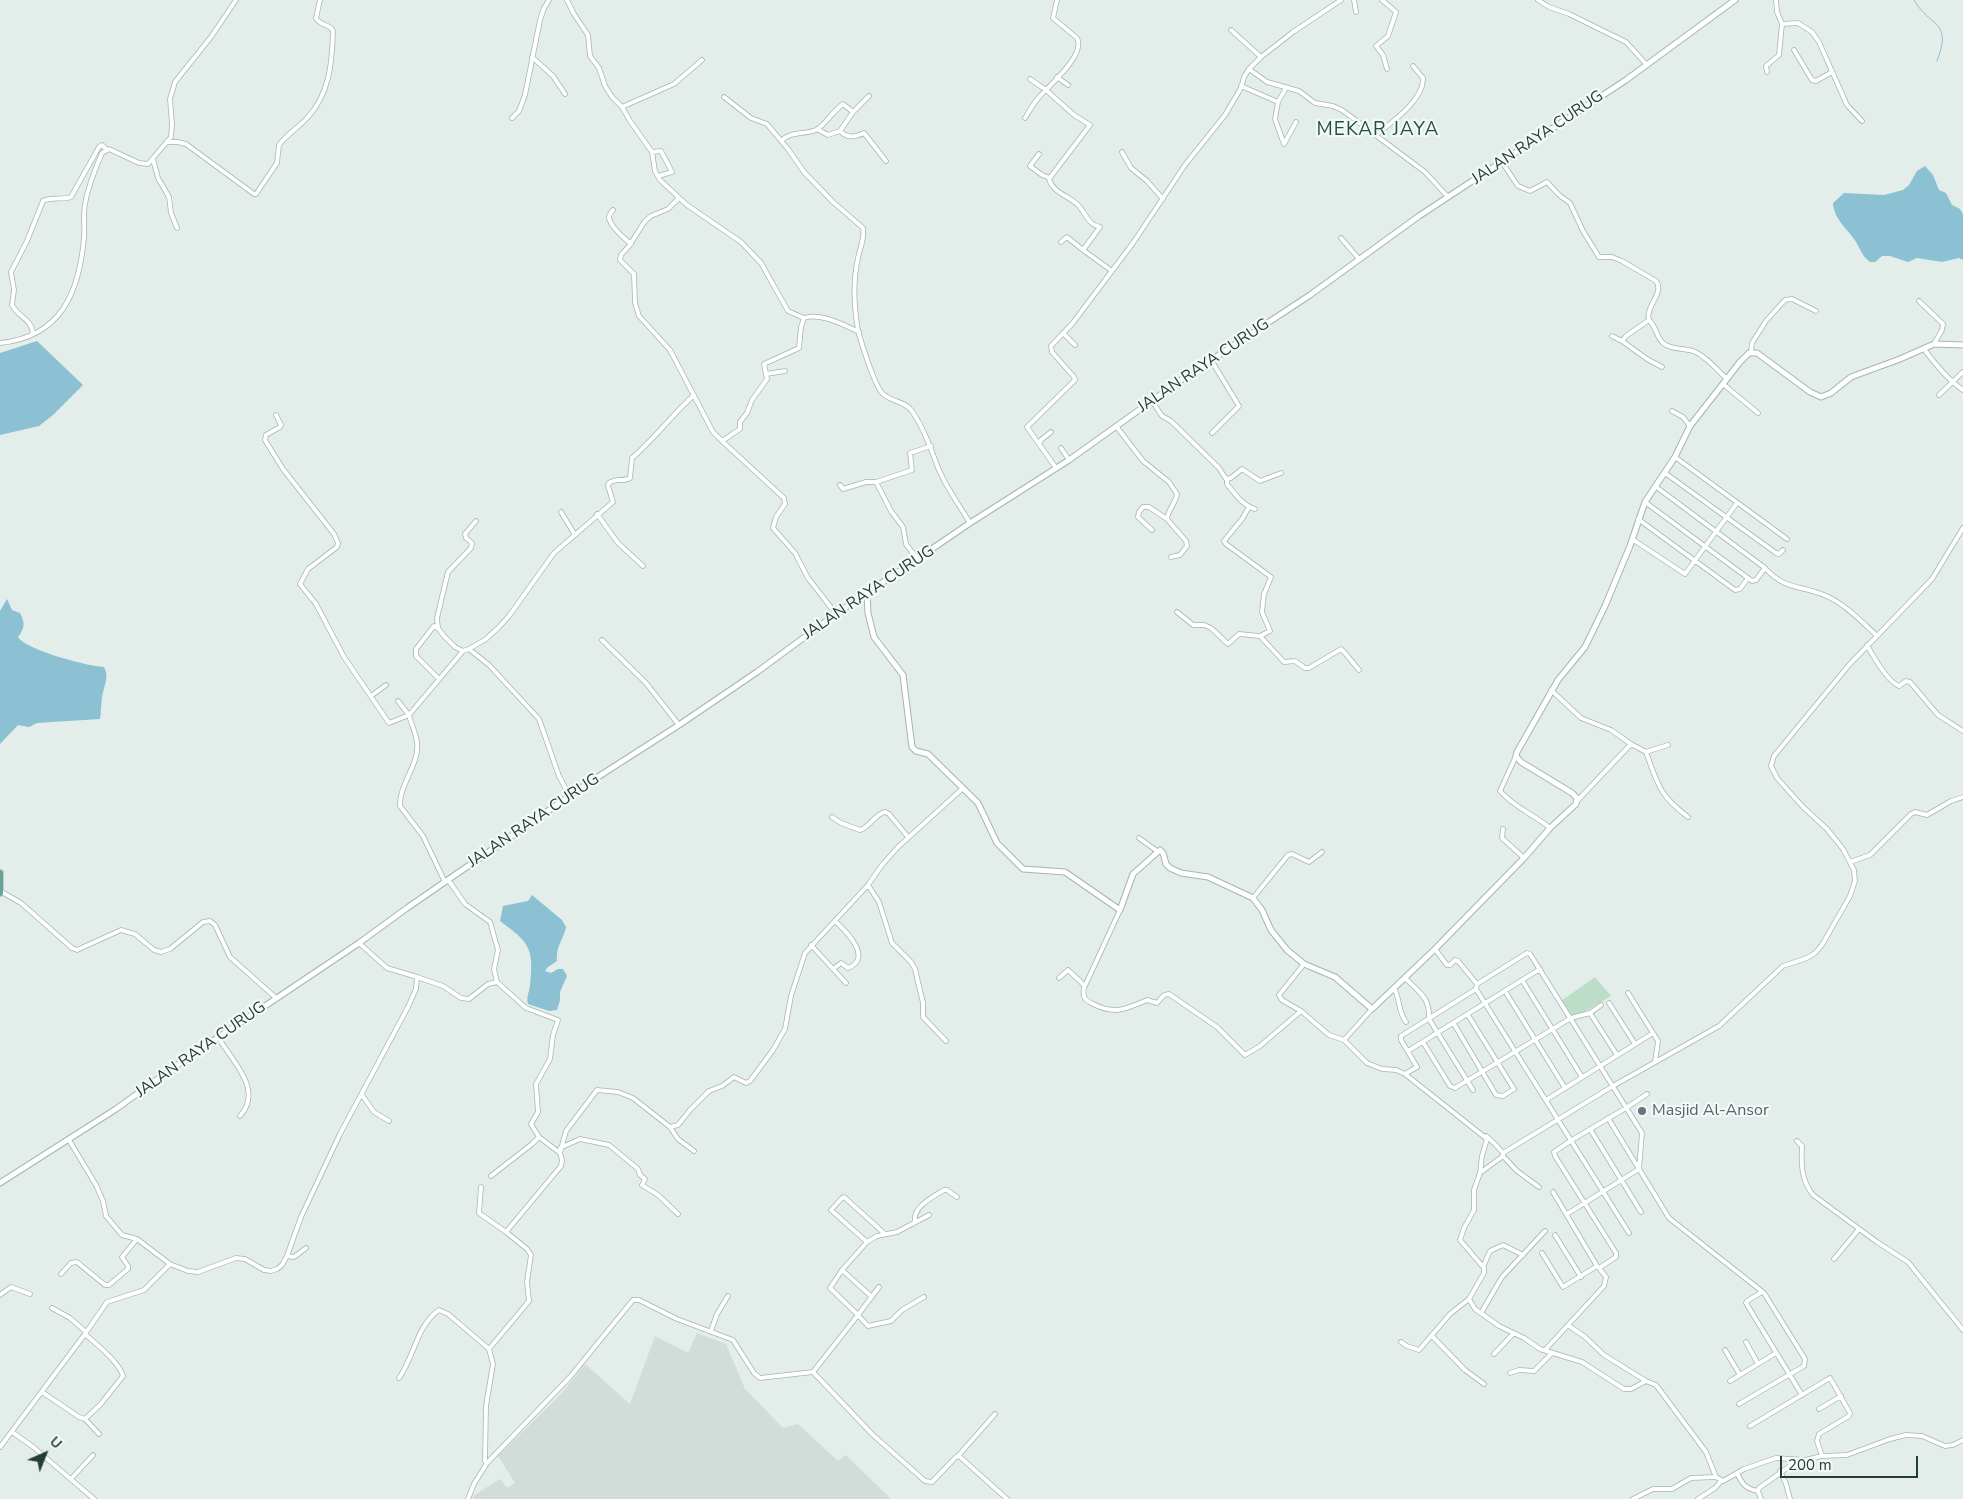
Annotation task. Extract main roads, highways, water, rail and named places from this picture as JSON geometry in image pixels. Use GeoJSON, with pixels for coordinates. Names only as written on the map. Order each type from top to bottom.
{"type":"FeatureCollection","features":[{"type":"Feature","properties":{"kind":"main road"},"geometry":{"type":"LineString","coordinates":[[0,873],[0,892]]}},
{"type":"Feature","properties":{"kind":"water"},"geometry":{"type":"Polygon","coordinates":[[[1925,166],[1933,175],[1939,190],[1946,193],[1952,205],[1960,209],[1963,214],[1963,260],[1959,258],[1942,262],[1917,258],[1908,262],[1890,256],[1882,256],[1875,262],[1870,262],[1863,255],[1853,237],[1839,219],[1833,203],[1844,193],[1884,195],[1903,190],[1909,185],[1917,171],[1925,166]]]}},
{"type":"Feature","properties":{"kind":"water"},"geometry":{"type":"Polygon","coordinates":[[[37,341],[83,385],[39,426],[0,435],[0,353],[37,341]]]}},
{"type":"Feature","properties":{"kind":"water"},"geometry":{"type":"Polygon","coordinates":[[[7,599],[12,610],[20,613],[22,617],[23,628],[18,637],[23,642],[44,652],[85,664],[104,667],[106,679],[100,719],[37,723],[29,727],[18,725],[0,744],[0,611],[7,599]]]}},
{"type":"Feature","properties":{"kind":"water"},"geometry":{"type":"Polygon","coordinates":[[[532,895],[562,920],[566,927],[559,947],[557,961],[545,971],[551,973],[558,969],[563,969],[567,976],[560,992],[557,1010],[549,1011],[528,1004],[527,997],[530,986],[531,963],[528,948],[518,935],[500,921],[503,906],[528,901],[532,895]]]}},
{"type":"Feature","properties":{"kind":"waterway"},"geometry":{"type":"LineString","coordinates":[[1914,0],[1941,31],[1941,48],[1937,61]]}},
{"type":"Feature","properties":{"kind":"place","name":"Masjid Al-Ansor"},"geometry":{"type":"Point","coordinates":[1642,1111]}},
{"type":"Feature","properties":{"kind":"district","name":"MEKAR JAYA"},"geometry":{"type":"Point","coordinates":[1378,130]}}]}
